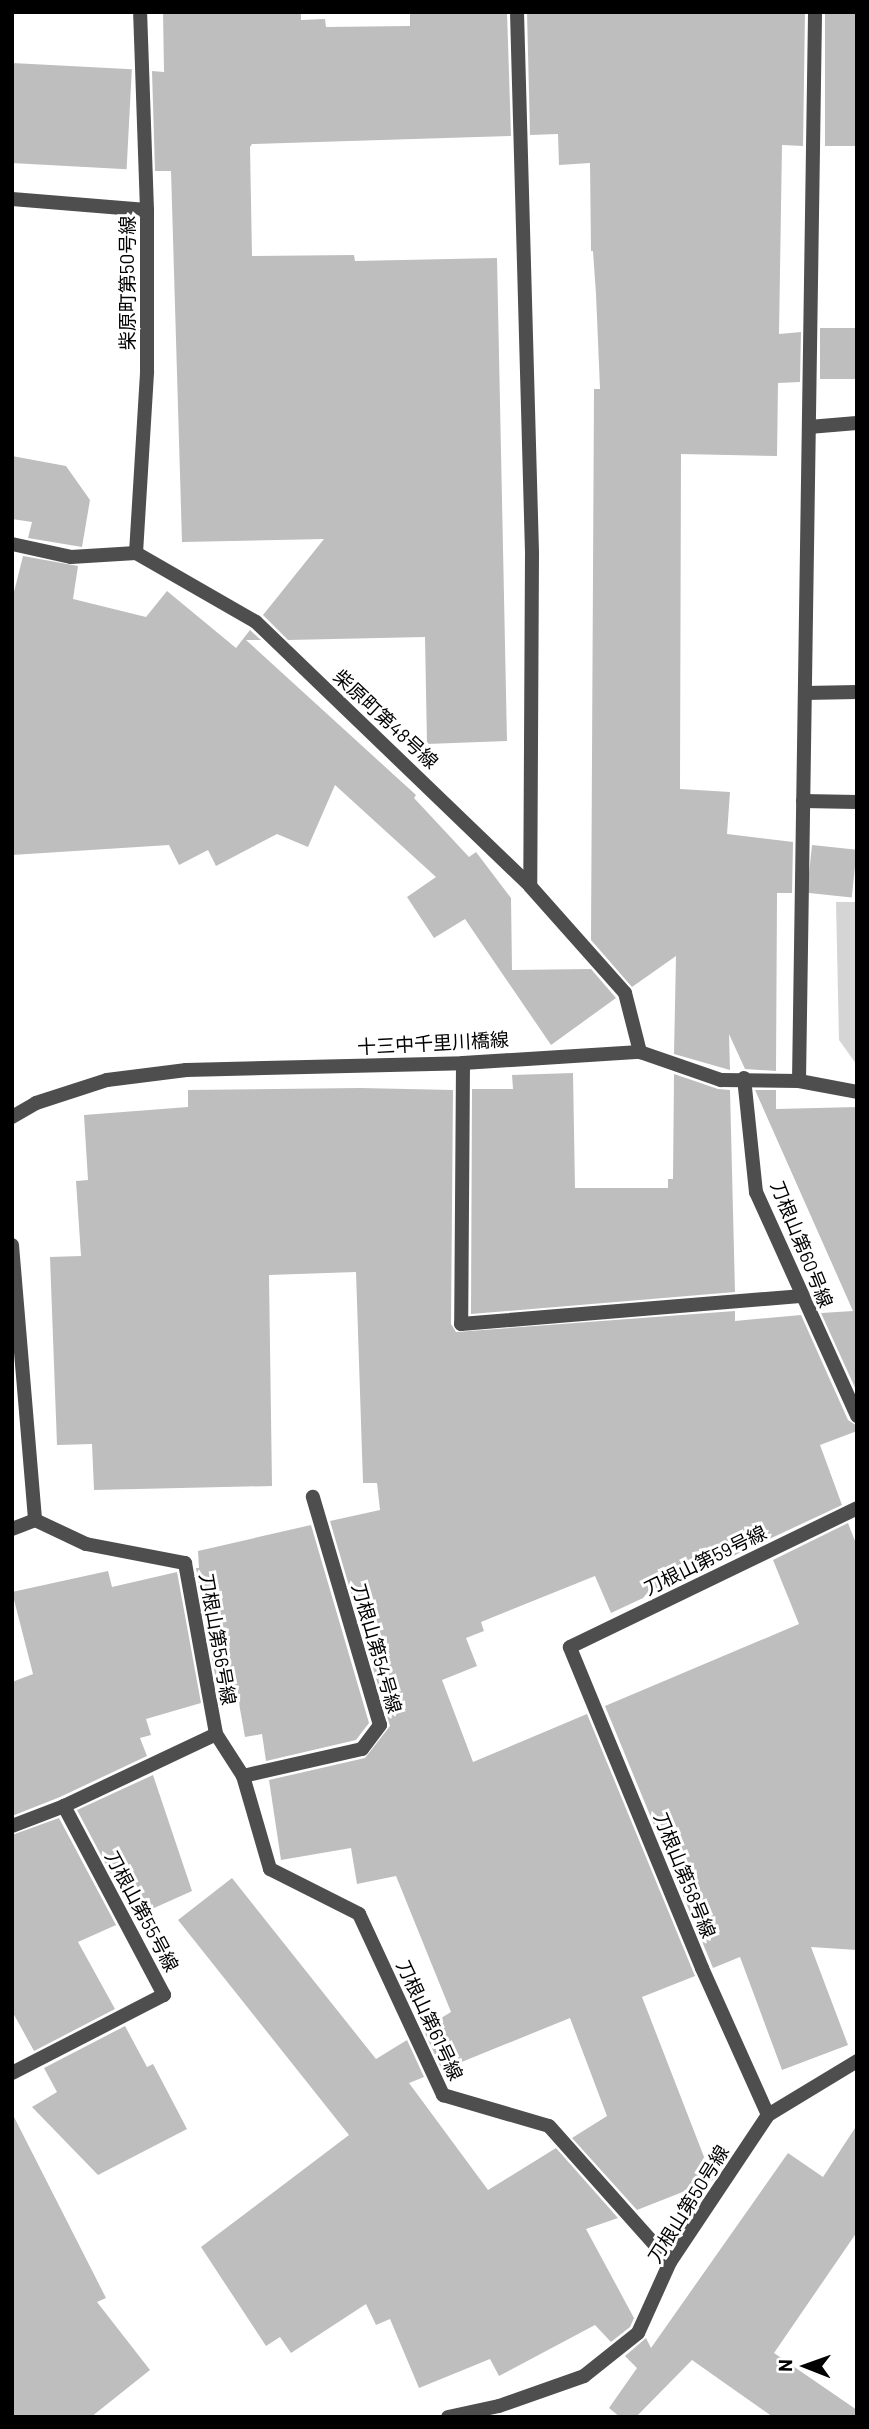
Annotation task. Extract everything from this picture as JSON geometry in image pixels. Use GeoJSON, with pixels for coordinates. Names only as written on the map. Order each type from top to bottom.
{"type":"FeatureCollection","features":[{"type":"Feature","properties":{"kind":"street","name":"柴原町第50号線"},"geometry":{"type":"LineString","coordinates":[[136,554],[147,370],[147,210],[140,12]]}},
{"type":"Feature","properties":{"kind":"street"},"geometry":{"type":"LineString","coordinates":[[517,12],[532,553],[530,886]]}},
{"type":"Feature","properties":{"kind":"street"},"geometry":{"type":"LineString","coordinates":[[799,1081],[815,12]]}},
{"type":"Feature","properties":{"kind":"street"},"geometry":{"type":"LineString","coordinates":[[12,199],[147,210]]}},
{"type":"Feature","properties":{"kind":"street"},"geometry":{"type":"LineString","coordinates":[[809,426],[857,423]]}},
{"type":"Feature","properties":{"kind":"street"},"geometry":{"type":"LineString","coordinates":[[12,544],[71,557],[136,554]]}},
{"type":"Feature","properties":{"kind":"street","name":"柴原町第48号線"},"geometry":{"type":"LineString","coordinates":[[136,554],[256,622],[530,886],[625,993],[640,1052]]}},
{"type":"Feature","properties":{"kind":"street"},"geometry":{"type":"LineString","coordinates":[[805,693],[857,692]]}},
{"type":"Feature","properties":{"kind":"street"},"geometry":{"type":"LineString","coordinates":[[803,801],[857,802]]}},
{"type":"Feature","properties":{"kind":"street","name":"十三中千里川橋線"},"geometry":{"type":"LineString","coordinates":[[12,1117],[36,1103],[107,1080],[186,1070],[463,1063],[640,1052],[720,1080],[744,1078],[799,1081],[857,1091]]}},
{"type":"Feature","properties":{"kind":"street"},"geometry":{"type":"LineString","coordinates":[[463,1063],[461,1324],[800,1296]]}},
{"type":"Feature","properties":{"kind":"street","name":"刀根山第60号線"},"geometry":{"type":"LineString","coordinates":[[744,1078],[756,1192],[800,1296],[857,1416]]}},
{"type":"Feature","properties":{"kind":"street"},"geometry":{"type":"LineString","coordinates":[[12,1245],[35,1520],[12,1529]]}},
{"type":"Feature","properties":{"kind":"street","name":"刀根山第54号線"},"geometry":{"type":"LineString","coordinates":[[243,1776],[362,1749],[380,1725],[313,1497]]}},
{"type":"Feature","properties":{"kind":"street","name":"刀根山第59号線"},"geometry":{"type":"LineString","coordinates":[[570,1647],[857,1508]]}},
{"type":"Feature","properties":{"kind":"street","name":"刀根山第56号線"},"geometry":{"type":"LineString","coordinates":[[35,1520],[86,1544],[184,1563],[216,1734]]}},
{"type":"Feature","properties":{"kind":"street","name":"刀根山第58号線"},"geometry":{"type":"LineString","coordinates":[[570,1647],[702,1968],[768,2115]]}},
{"type":"Feature","properties":{"kind":"street"},"geometry":{"type":"LineString","coordinates":[[12,1826],[64,1806],[216,1734],[243,1776]]}},
{"type":"Feature","properties":{"kind":"street","name":"刀根山第61号線"},"geometry":{"type":"LineString","coordinates":[[243,1776],[270,1868],[359,1914],[443,2095],[550,2126],[670,2262]]}},
{"type":"Feature","properties":{"kind":"street","name":"刀根山第55号線"},"geometry":{"type":"LineString","coordinates":[[12,2073],[164,1995],[64,1806]]}},
{"type":"Feature","properties":{"kind":"street","name":"刀根山第50号線"},"geometry":{"type":"LineString","coordinates":[[448,2417],[499,2406],[584,2376],[638,2333],[670,2262],[768,2115],[857,2061]]}},
{"type":"Feature","properties":{"kind":"shaded area"},"geometry":{"type":"Polygon","coordinates":[[[836,902],[857,902],[857,1065],[839,1040],[836,902]]]}},
{"type":"Feature","properties":{"kind":"building"},"geometry":{"type":"Polygon","coordinates":[[[163,12],[301,12],[301,20],[325,19],[326,27],[410,26],[410,12],[507,12],[511,136],[252,144],[250,147],[252,256],[354,255],[355,261],[497,258],[507,741],[427,744],[425,637],[288,640],[263,615],[324,539],[182,542],[171,171],[155,171],[152,71],[164,72],[163,12]]]}},
{"type":"Feature","properties":{"kind":"building"},"geometry":{"type":"Polygon","coordinates":[[[527,12],[805,12],[803,146],[782,145],[779,334],[801,332],[800,382],[778,383],[777,456],[681,454],[680,789],[730,792],[727,834],[793,842],[792,893],[777,893],[776,1071],[745,1069],[729,1034],[730,1070],[674,1054],[676,956],[632,987],[591,940],[594,389],[600,389],[596,294],[591,251],[590,163],[559,165],[558,134],[530,135],[527,12]]]}},
{"type":"Feature","properties":{"kind":"building"},"geometry":{"type":"Polygon","coordinates":[[[825,12],[857,12],[857,146],[825,146],[825,12]]]}},
{"type":"Feature","properties":{"kind":"building"},"geometry":{"type":"Polygon","coordinates":[[[12,63],[132,69],[127,169],[12,163],[12,63]]]}},
{"type":"Feature","properties":{"kind":"building"},"geometry":{"type":"Polygon","coordinates":[[[820,328],[857,328],[857,379],[820,379],[820,328]]]}},
{"type":"Feature","properties":{"kind":"building"},"geometry":{"type":"Polygon","coordinates":[[[12,456],[66,466],[90,500],[82,547],[28,538],[32,522],[12,519],[12,456]]]}},
{"type":"Feature","properties":{"kind":"building"},"geometry":{"type":"Polygon","coordinates":[[[23,556],[78,566],[73,599],[146,617],[167,591],[236,648],[250,630],[261,640],[246,640],[416,795],[414,798],[469,857],[476,852],[511,898],[512,970],[591,969],[616,998],[551,1045],[465,919],[434,938],[407,897],[436,877],[335,785],[308,847],[277,834],[216,866],[208,850],[179,865],[169,845],[12,855],[12,600],[23,556]]]}},
{"type":"Feature","properties":{"kind":"building"},"geometry":{"type":"Polygon","coordinates":[[[812,845],[857,850],[852,897],[807,893],[812,845]]]}},
{"type":"Feature","properties":{"kind":"building"},"geometry":{"type":"Polygon","coordinates":[[[573,1073],[575,1188],[668,1188],[668,1179],[673,1179],[674,1074],[718,1089],[730,1090],[735,1292],[471,1314],[472,1089],[513,1089],[512,1075],[573,1073]]]}},
{"type":"Feature","properties":{"kind":"building"},"geometry":{"type":"Polygon","coordinates":[[[188,1090],[453,1090],[451,1324],[456,1332],[735,1311],[735,1321],[801,1315],[848,1420],[857,1426],[857,1431],[820,1445],[842,1505],[611,1613],[595,1576],[481,1622],[484,1631],[466,1638],[477,1666],[442,1680],[473,1762],[587,1714],[695,1976],[642,1997],[713,2180],[637,2210],[572,2138],[607,2116],[570,2018],[442,2070],[423,2029],[451,2012],[396,1876],[357,1884],[351,1848],[281,1860],[269,1780],[365,1758],[390,1726],[330,1521],[380,1510],[377,1483],[363,1483],[356,1272],[269,1275],[272,1486],[94,1490],[92,1444],[57,1445],[50,1257],[81,1256],[76,1181],[88,1180],[84,1115],[188,1107],[188,1090]]]}},
{"type":"Feature","properties":{"kind":"building"},"geometry":{"type":"Polygon","coordinates":[[[755,1090],[776,1090],[776,1109],[857,1107],[857,1392],[821,1313],[853,1311],[755,1090]]]}},
{"type":"Feature","properties":{"kind":"building"},"geometry":{"type":"Polygon","coordinates":[[[848,1523],[857,1546],[857,1950],[811,1947],[848,2045],[782,2070],[740,1957],[713,1968],[605,1706],[799,1624],[773,1560],[848,1523]]]}},
{"type":"Feature","properties":{"kind":"building"},"geometry":{"type":"Polygon","coordinates":[[[311,1525],[369,1723],[356,1740],[266,1761],[262,1734],[245,1737],[237,1692],[219,1697],[196,1568],[199,1568],[198,1551],[311,1525]]]}},
{"type":"Feature","properties":{"kind":"building"},"geometry":{"type":"Polygon","coordinates":[[[108,1571],[112,1587],[177,1572],[201,1703],[146,1719],[151,1735],[140,1738],[147,1756],[60,1797],[12,1816],[12,1682],[33,1674],[12,1592],[108,1571]]]}},
{"type":"Feature","properties":{"kind":"building"},"geometry":{"type":"Polygon","coordinates":[[[153,1775],[192,1891],[134,1917],[77,1810],[153,1775]]]}},
{"type":"Feature","properties":{"kind":"building"},"geometry":{"type":"Polygon","coordinates":[[[59,1818],[116,1925],[78,1942],[115,2009],[34,2051],[12,2011],[12,1835],[59,1818]]]}},
{"type":"Feature","properties":{"kind":"building"},"geometry":{"type":"Polygon","coordinates":[[[232,1878],[376,2059],[407,2040],[424,2077],[409,2083],[488,2190],[556,2148],[618,2218],[586,2229],[634,2318],[630,2327],[611,2342],[595,2325],[499,2376],[490,2359],[419,2388],[390,2319],[376,2325],[366,2304],[291,2353],[280,2337],[266,2346],[201,2247],[349,2135],[178,1920],[232,1878]]]}},
{"type":"Feature","properties":{"kind":"building"},"geometry":{"type":"Polygon","coordinates":[[[125,2026],[147,2067],[153,2064],[187,2129],[98,2175],[32,2107],[57,2092],[44,2068],[125,2026]]]}},
{"type":"Feature","properties":{"kind":"building"},"geometry":{"type":"Polygon","coordinates":[[[12,2113],[106,2298],[97,2302],[150,2370],[91,2417],[12,2417],[12,2113]]]}},
{"type":"Feature","properties":{"kind":"building"},"geometry":{"type":"Polygon","coordinates":[[[857,2125],[857,2232],[774,2353],[857,2410],[857,2417],[773,2417],[692,2360],[636,2417],[620,2417],[609,2408],[637,2368],[625,2356],[646,2338],[651,2348],[788,2153],[823,2177],[857,2125]]]}}]}
